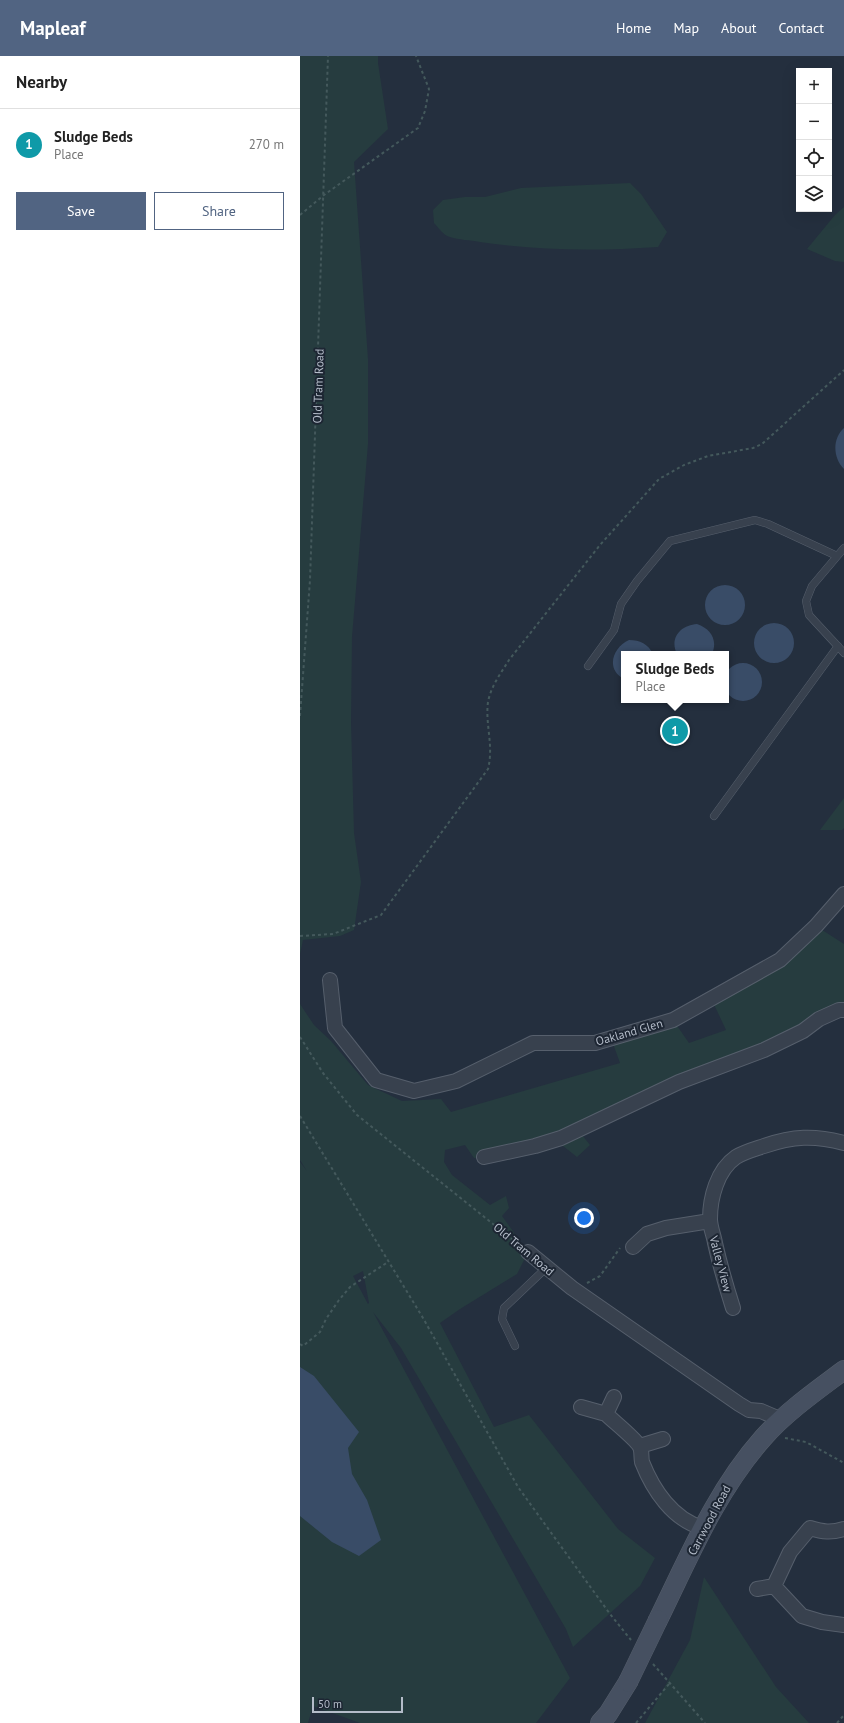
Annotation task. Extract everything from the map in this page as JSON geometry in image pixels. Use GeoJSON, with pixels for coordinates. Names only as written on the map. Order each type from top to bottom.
{"type":"FeatureCollection","features":[{"type":"Feature","properties":{"kind":"street","name":"Oakland Glen"},"geometry":{"type":"LineString","coordinates":[[330,980],[335,1028],[376,1080],[414,1091],[456,1081],[533,1043],[595,1043],[673,1020],[780,960],[816,926],[844,894]]}},
{"type":"Feature","properties":{"kind":"street"},"geometry":{"type":"LineString","coordinates":[[484,1157],[535,1146],[561,1138],[679,1082],[764,1050],[803,1031],[819,1019],[839,1010],[844,1010]]}},
{"type":"Feature","properties":{"kind":"street","name":"Valley View"},"geometry":{"type":"LineString","coordinates":[[733,1308],[710,1221],[711,1199],[720,1175],[735,1158],[752,1150],[780,1141],[804,1136],[825,1138],[844,1143]]}},
{"type":"Feature","properties":{"kind":"street","name":"Valley View"},"geometry":{"type":"LineString","coordinates":[[632,1247],[647,1234],[660,1230],[710,1221]]}},
{"type":"Feature","properties":{"kind":"street","name":"Old Tram Road"},"geometry":{"type":"LineString","coordinates":[[528,1252],[572,1288],[739,1404],[749,1410],[761,1412],[782,1429]]}},
{"type":"Feature","properties":{"kind":"street","name":"Carrwood Road"},"geometry":{"type":"LineString","coordinates":[[600,1723],[608,1714],[628,1682],[703,1528],[723,1491],[763,1438],[782,1429],[844,1370]]}},
{"type":"Feature","properties":{"kind":"street"},"geometry":{"type":"LineString","coordinates":[[606,1414],[614,1397]]}},
{"type":"Feature","properties":{"kind":"street"},"geometry":{"type":"LineString","coordinates":[[581,1407],[606,1414],[640,1446],[642,1460],[659,1494],[679,1516],[693,1525],[703,1528]]}},
{"type":"Feature","properties":{"kind":"street"},"geometry":{"type":"LineString","coordinates":[[640,1446],[663,1439]]}},
{"type":"Feature","properties":{"kind":"street"},"geometry":{"type":"LineString","coordinates":[[774,1586],[790,1552],[810,1528],[824,1532],[833,1532],[844,1529]]}},
{"type":"Feature","properties":{"kind":"street"},"geometry":{"type":"LineString","coordinates":[[757,1590],[774,1586]]}},
{"type":"Feature","properties":{"kind":"street"},"geometry":{"type":"LineString","coordinates":[[774,1586],[802,1616],[822,1622],[844,1625]]}},
{"type":"Feature","properties":{"kind":"lane"},"geometry":{"type":"LineString","coordinates":[[588,666],[614,630],[621,604],[637,581],[670,541],[755,520],[768,524],[836,556]]}},
{"type":"Feature","properties":{"kind":"lane"},"geometry":{"type":"LineString","coordinates":[[844,548],[812,586],[806,601],[809,615],[844,653]]}},
{"type":"Feature","properties":{"kind":"lane"},"geometry":{"type":"LineString","coordinates":[[714,816],[838,646]]}},
{"type":"Feature","properties":{"kind":"lane"},"geometry":{"type":"LineString","coordinates":[[514,1346],[502,1319],[504,1308],[546,1268]]}},
{"type":"Feature","properties":{"kind":"path","name":"Old Tram Road"},"geometry":{"type":"LineString","coordinates":[[300,716],[310,580],[328,56]]}},
{"type":"Feature","properties":{"kind":"path"},"geometry":{"type":"LineString","coordinates":[[300,215],[324,195],[418,128],[425,111],[429,89],[416,56]]}},
{"type":"Feature","properties":{"kind":"path"},"geometry":{"type":"LineString","coordinates":[[300,936],[333,934],[381,914],[488,769],[491,751],[488,703],[496,680],[509,660],[600,545],[659,479],[684,465],[708,456],[753,448],[762,444],[844,370]]}},
{"type":"Feature","properties":{"kind":"path","name":"Old Tram Road"},"geometry":{"type":"LineString","coordinates":[[300,1038],[323,1073],[357,1115],[528,1252]]}},
{"type":"Feature","properties":{"kind":"path"},"geometry":{"type":"LineString","coordinates":[[300,1116],[423,1318],[518,1487],[610,1614],[634,1643]]}},
{"type":"Feature","properties":{"kind":"path"},"geometry":{"type":"LineString","coordinates":[[572,1288],[600,1276],[620,1248],[632,1247]]}},
{"type":"Feature","properties":{"kind":"path"},"geometry":{"type":"LineString","coordinates":[[300,1344],[304,1346],[320,1332],[338,1300],[350,1287],[388,1262]]}},
{"type":"Feature","properties":{"kind":"path"},"geometry":{"type":"LineString","coordinates":[[782,1429],[844,1463]]}},
{"type":"Feature","properties":{"kind":"path"},"geometry":{"type":"LineString","coordinates":[[649,1660],[705,1723]]}},
{"type":"Feature","properties":{"kind":"path"},"geometry":{"type":"LineString","coordinates":[[636,1723],[669,1684]]}},
{"type":"Feature","properties":{"kind":"path"},"geometry":{"type":"LineString","coordinates":[[837,1723],[844,1715]]}},
{"type":"Feature","properties":{"kind":"green space"},"geometry":{"type":"Polygon","coordinates":[[[300,56],[378,56],[388,129],[354,162],[368,359],[368,444],[352,637],[351,722],[354,833],[361,882],[354,930],[340,936],[303,940],[300,954],[300,56]]]}},
{"type":"Feature","properties":{"kind":"green space"},"geometry":{"type":"Polygon","coordinates":[[[630,183],[641,194],[667,232],[658,247],[546,249],[502,245],[450,237],[443,233],[434,223],[433,210],[443,200],[465,197],[485,197],[521,188],[630,183]]]}},
{"type":"Feature","properties":{"kind":"green space"},"geometry":{"type":"Polygon","coordinates":[[[844,207],[844,262],[835,261],[807,249],[835,215],[844,207]]]}},
{"type":"Feature","properties":{"kind":"green space"},"geometry":{"type":"Polygon","coordinates":[[[844,798],[844,828],[842,830],[820,830],[844,798]]]}},
{"type":"Feature","properties":{"kind":"green space"},"geometry":{"type":"Polygon","coordinates":[[[816,926],[844,944],[844,1010],[578,1130],[590,1145],[577,1157],[558,1142],[474,1158],[465,1145],[445,1150],[444,1162],[452,1175],[490,1205],[506,1196],[509,1208],[502,1216],[528,1252],[517,1274],[440,1323],[494,1427],[529,1415],[618,1529],[655,1558],[640,1586],[573,1647],[566,1629],[401,1348],[373,1312],[570,1678],[536,1723],[360,1723],[313,1706],[308,1723],[300,1723],[300,1162],[307,1171],[300,1160],[300,1004],[314,1025],[331,1041],[368,1085],[402,1101],[441,1099],[451,1112],[620,1063],[611,1038],[673,1020],[689,1043],[726,1030],[711,998],[780,960],[816,926]],[[363,1271],[353,1276],[368,1304],[363,1271]]]}},
{"type":"Feature","properties":{"kind":"green space"},"geometry":{"type":"Polygon","coordinates":[[[704,1577],[776,1687],[809,1723],[645,1723],[690,1640],[704,1577]]]}},
{"type":"Feature","properties":{"kind":"water"},"geometry":{"type":"Polygon","coordinates":[[[844,428],[844,469],[840,465],[835,448],[837,438],[844,428]]]}},
{"type":"Feature","properties":{"kind":"water"},"geometry":{"type":"Polygon","coordinates":[[[721,585],[729,585],[736,588],[742,594],[745,605],[742,616],[736,622],[729,625],[721,625],[714,622],[708,616],[705,609],[705,601],[708,594],[714,588],[721,585]]]}},
{"type":"Feature","properties":{"kind":"water"},"geometry":{"type":"Polygon","coordinates":[[[770,623],[778,623],[785,626],[791,632],[794,643],[791,654],[785,660],[778,663],[770,663],[763,660],[757,654],[754,647],[754,639],[757,632],[763,626],[770,623]]]}},
{"type":"Feature","properties":{"kind":"water"},"geometry":{"type":"Polygon","coordinates":[[[697,624],[709,632],[714,640],[713,651],[676,651],[674,643],[678,633],[691,625],[697,624]]]}},
{"type":"Feature","properties":{"kind":"water"},"geometry":{"type":"Polygon","coordinates":[[[629,640],[637,641],[643,643],[651,651],[621,651],[621,677],[615,670],[613,658],[623,643],[629,640]]]}},
{"type":"Feature","properties":{"kind":"water"},"geometry":{"type":"Polygon","coordinates":[[[739,663],[750,664],[757,668],[762,678],[761,689],[754,698],[747,701],[739,701],[729,696],[729,668],[732,666],[739,663]]]}},
{"type":"Feature","properties":{"kind":"water"},"geometry":{"type":"Polygon","coordinates":[[[300,1367],[314,1376],[359,1432],[348,1448],[352,1474],[367,1500],[381,1540],[359,1556],[332,1542],[300,1516],[300,1367]]]}},
{"type":"Feature","properties":{"kind":"place","name":"Sludge Beds"},"geometry":{"type":"Point","coordinates":[675,731]}}]}
